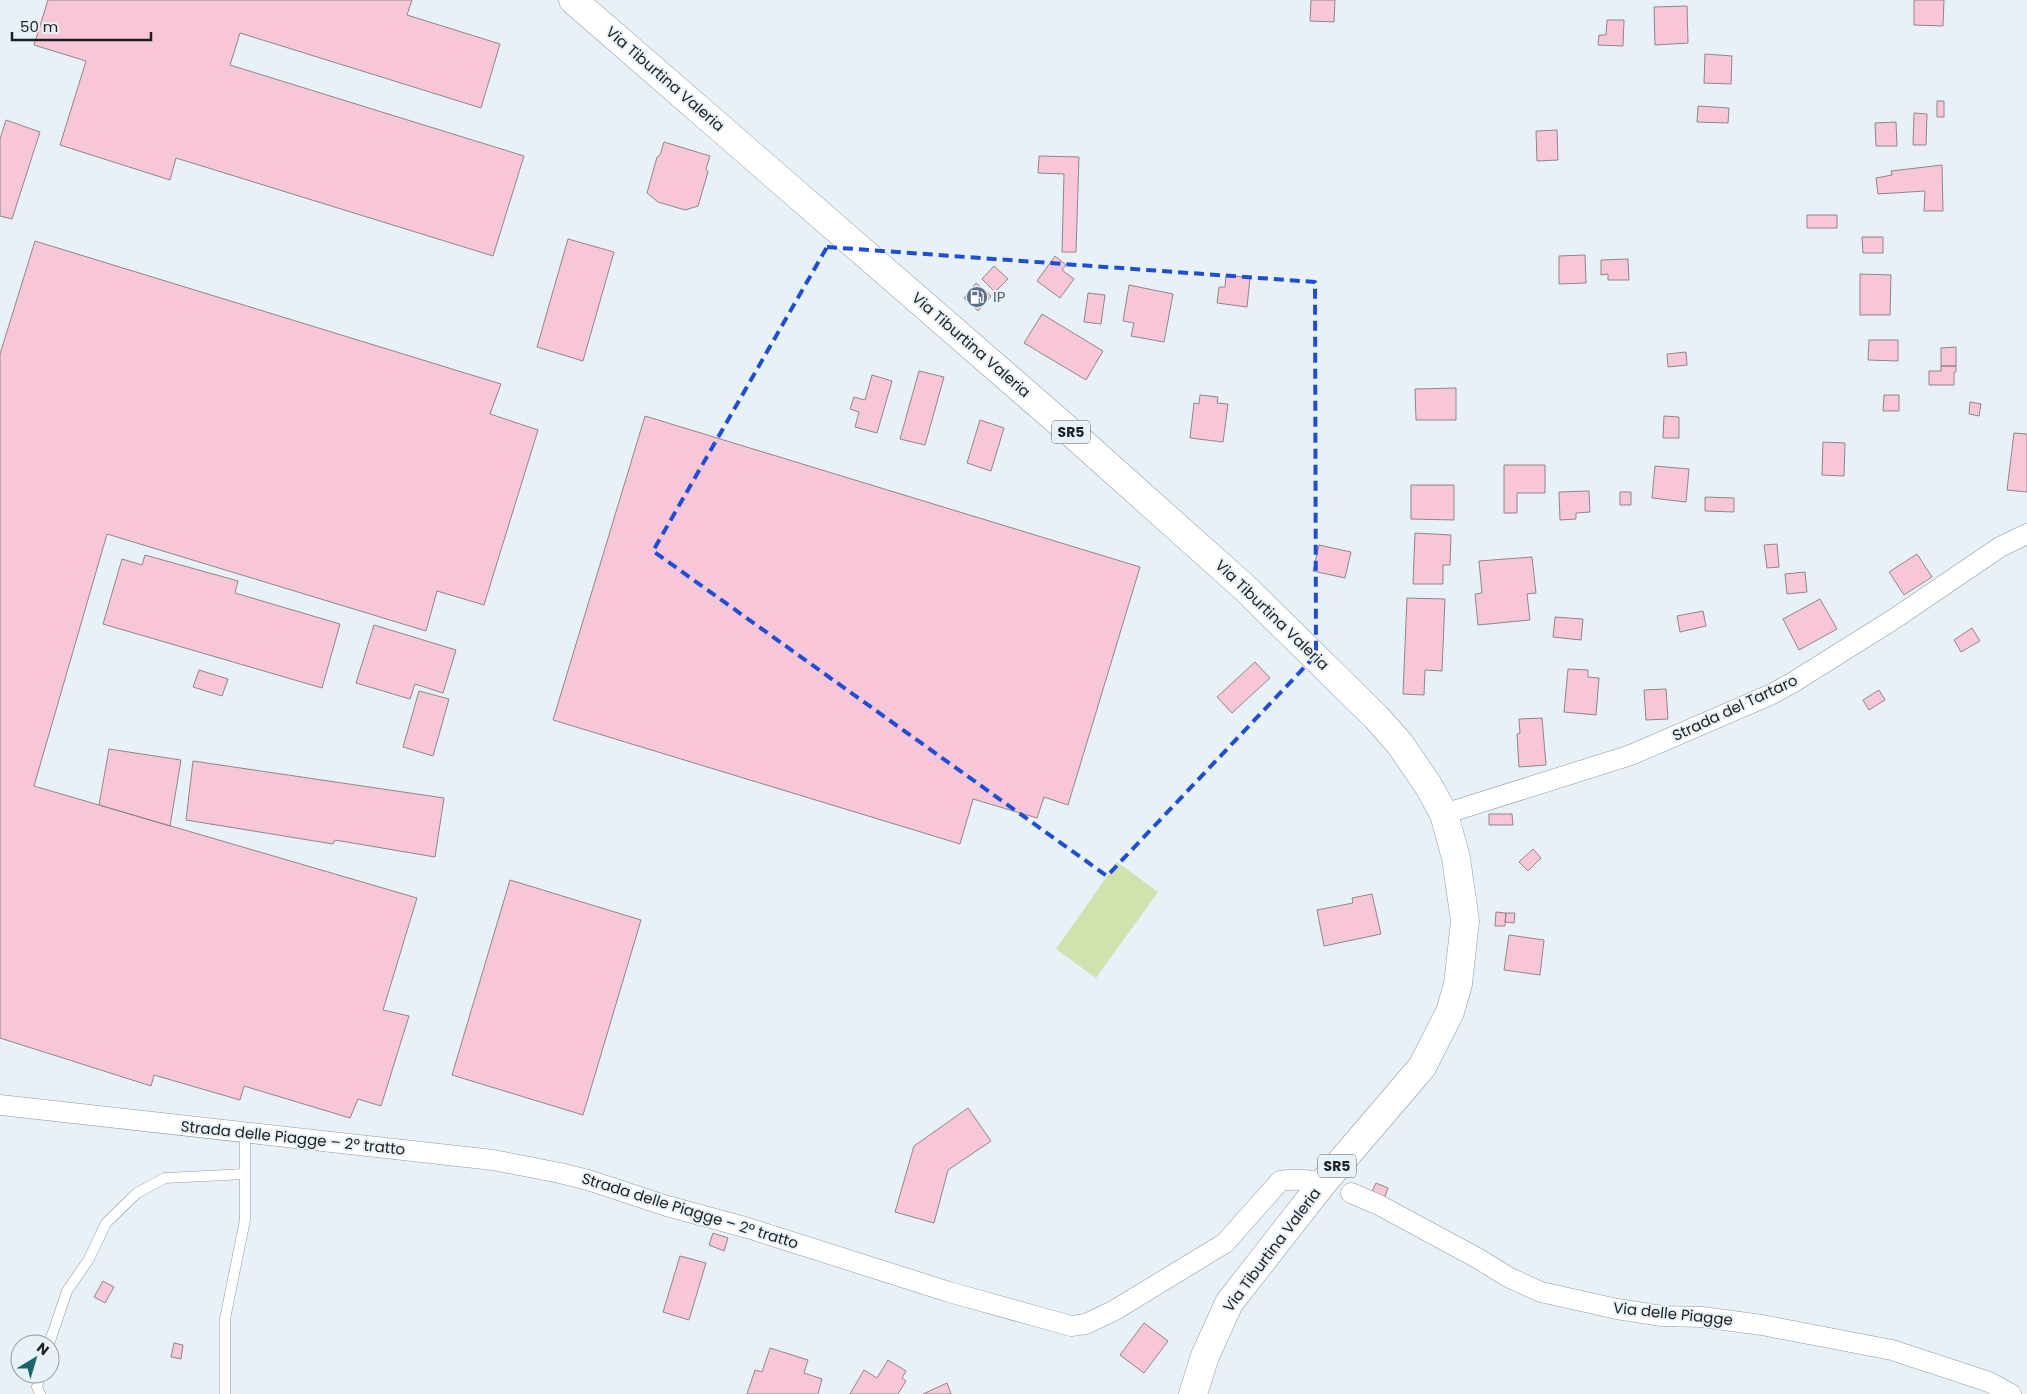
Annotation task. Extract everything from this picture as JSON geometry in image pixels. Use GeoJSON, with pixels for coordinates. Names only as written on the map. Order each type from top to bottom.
{"type":"FeatureCollection","features":[{"type":"Feature","properties":{"kind":"main road","name":"Via Tiburtina Valeria"},"geometry":{"type":"LineString","coordinates":[[573,0],[1095,452],[1251,594],[1376,717],[1400,744],[1428,785],[1444,814],[1456,858],[1465,921],[1458,984],[1450,1012],[1422,1067],[1322,1184],[1229,1303],[1205,1356],[1193,1394]]}},
{"type":"Feature","properties":{"kind":"street","name":"Strada del Tartaro"},"geometry":{"type":"LineString","coordinates":[[1444,814],[1631,755],[1772,694],[1885,624],[2000,547],[2027,534]]}},
{"type":"Feature","properties":{"kind":"street","name":"Strada delle Piagge – 2º tratto"},"geometry":{"type":"LineString","coordinates":[[0,1105],[493,1160],[560,1173],[667,1206],[748,1228],[949,1292],[1071,1326],[1086,1324],[1115,1310],[1225,1243],[1280,1181],[1297,1180],[1322,1184]]}},
{"type":"Feature","properties":{"kind":"street","name":"Via delle Piagge"},"geometry":{"type":"LineString","coordinates":[[1351,1193],[1479,1259],[1508,1277],[1542,1292],[1617,1309],[1662,1316],[1702,1317],[1762,1325],[1892,1350],[1989,1382],[2011,1394]]}},
{"type":"Feature","properties":{"kind":"lane"},"geometry":{"type":"LineString","coordinates":[[225,1394],[224,1319],[246,1220],[245,1133]]}},
{"type":"Feature","properties":{"kind":"lane"},"geometry":{"type":"LineString","coordinates":[[52,1334],[67,1291],[88,1259],[106,1223],[137,1193],[165,1178],[245,1174]]}},
{"type":"Feature","properties":{"kind":"highlighted area"},"geometry":{"type":"Polygon","coordinates":[[[827,247],[1315,282],[1316,655],[1107,876],[653,551],[827,247]]]}},
{"type":"Feature","properties":{"kind":"green space"},"geometry":{"type":"Polygon","coordinates":[[[1117,862],[1158,892],[1096,978],[1056,949],[1117,862]]]}},
{"type":"Feature","properties":{"kind":"building"},"geometry":{"type":"Polygon","coordinates":[[[48,0],[412,0],[407,15],[500,44],[481,108],[240,33],[230,65],[524,156],[493,256],[176,158],[170,180],[60,145],[86,61],[34,45],[48,0]]]}},
{"type":"Feature","properties":{"kind":"building"},"geometry":{"type":"Polygon","coordinates":[[[1311,0],[1335,0],[1334,22],[1310,21],[1311,0]]]}},
{"type":"Feature","properties":{"kind":"building"},"geometry":{"type":"Polygon","coordinates":[[[1914,0],[1944,0],[1943,26],[1914,25],[1914,0]]]}},
{"type":"Feature","properties":{"kind":"building"},"geometry":{"type":"Polygon","coordinates":[[[1687,6],[1688,43],[1655,45],[1654,7],[1687,6]]]}},
{"type":"Feature","properties":{"kind":"building"},"geometry":{"type":"Polygon","coordinates":[[[1607,20],[1624,20],[1623,46],[1598,45],[1599,35],[1606,35],[1607,20]]]}},
{"type":"Feature","properties":{"kind":"building"},"geometry":{"type":"Polygon","coordinates":[[[1705,54],[1732,56],[1731,84],[1704,83],[1705,54]]]}},
{"type":"Feature","properties":{"kind":"building"},"geometry":{"type":"Polygon","coordinates":[[[1937,101],[1944,101],[1944,117],[1937,117],[1937,101]]]}},
{"type":"Feature","properties":{"kind":"building"},"geometry":{"type":"Polygon","coordinates":[[[1698,106],[1729,108],[1728,123],[1697,122],[1698,106]]]}},
{"type":"Feature","properties":{"kind":"building"},"geometry":{"type":"Polygon","coordinates":[[[1914,113],[1927,114],[1926,145],[1913,145],[1914,113]]]}},
{"type":"Feature","properties":{"kind":"building"},"geometry":{"type":"Polygon","coordinates":[[[6,120],[40,132],[12,219],[0,216],[0,139],[6,120]]]}},
{"type":"Feature","properties":{"kind":"building"},"geometry":{"type":"Polygon","coordinates":[[[1896,122],[1897,146],[1876,146],[1875,123],[1896,122]]]}},
{"type":"Feature","properties":{"kind":"building"},"geometry":{"type":"Polygon","coordinates":[[[1557,130],[1558,160],[1537,161],[1536,131],[1557,130]]]}},
{"type":"Feature","properties":{"kind":"building"},"geometry":{"type":"Polygon","coordinates":[[[664,142],[710,156],[706,169],[708,172],[698,206],[685,210],[658,202],[647,193],[657,157],[660,155],[664,142]]]}},
{"type":"Feature","properties":{"kind":"building"},"geometry":{"type":"Polygon","coordinates":[[[1039,156],[1079,157],[1076,252],[1062,252],[1064,174],[1038,173],[1039,156]]]}},
{"type":"Feature","properties":{"kind":"building"},"geometry":{"type":"Polygon","coordinates":[[[1942,165],[1943,211],[1924,211],[1925,191],[1878,194],[1876,178],[1892,175],[1891,171],[1942,165]]]}},
{"type":"Feature","properties":{"kind":"building"},"geometry":{"type":"Polygon","coordinates":[[[1807,215],[1837,215],[1837,228],[1807,228],[1807,215]]]}},
{"type":"Feature","properties":{"kind":"building"},"geometry":{"type":"Polygon","coordinates":[[[1862,237],[1883,237],[1883,253],[1863,253],[1862,237]]]}},
{"type":"Feature","properties":{"kind":"building"},"geometry":{"type":"Polygon","coordinates":[[[568,239],[614,252],[583,361],[537,347],[568,239]]]}},
{"type":"Feature","properties":{"kind":"building"},"geometry":{"type":"Polygon","coordinates":[[[35,241],[501,384],[490,414],[538,430],[484,605],[437,591],[426,631],[107,534],[34,786],[417,898],[383,1010],[409,1016],[381,1106],[358,1099],[350,1118],[244,1086],[240,1100],[154,1075],[151,1086],[0,1038],[0,354],[35,241]]]}},
{"type":"Feature","properties":{"kind":"building"},"geometry":{"type":"Polygon","coordinates":[[[1585,255],[1586,283],[1559,284],[1559,256],[1585,255]]]}},
{"type":"Feature","properties":{"kind":"building"},"geometry":{"type":"Polygon","coordinates":[[[1055,256],[1066,265],[1062,270],[1074,279],[1060,298],[1037,281],[1055,256]]]}},
{"type":"Feature","properties":{"kind":"building"},"geometry":{"type":"Polygon","coordinates":[[[1628,259],[1629,280],[1608,280],[1608,274],[1601,275],[1601,260],[1628,259]]]}},
{"type":"Feature","properties":{"kind":"building"},"geometry":{"type":"Polygon","coordinates":[[[994,266],[1008,279],[995,292],[982,279],[994,266]]]}},
{"type":"Feature","properties":{"kind":"building"},"geometry":{"type":"Polygon","coordinates":[[[1860,274],[1891,275],[1890,315],[1860,315],[1860,274]]]}},
{"type":"Feature","properties":{"kind":"building"},"geometry":{"type":"Polygon","coordinates":[[[1226,275],[1250,278],[1247,307],[1217,303],[1219,287],[1225,287],[1226,275]]]}},
{"type":"Feature","properties":{"kind":"building","name":"IP"},"geometry":{"type":"Polygon","coordinates":[[[976,283],[991,296],[978,311],[964,298],[976,283]]]}},
{"type":"Feature","properties":{"kind":"building"},"geometry":{"type":"Polygon","coordinates":[[[1129,285],[1173,294],[1164,342],[1131,336],[1134,323],[1123,321],[1129,285]]]}},
{"type":"Feature","properties":{"kind":"building"},"geometry":{"type":"Polygon","coordinates":[[[1088,293],[1105,295],[1101,324],[1084,322],[1088,293]]]}},
{"type":"Feature","properties":{"kind":"building"},"geometry":{"type":"Polygon","coordinates":[[[1042,314],[1103,351],[1086,380],[1024,343],[1042,314]]]}},
{"type":"Feature","properties":{"kind":"building"},"geometry":{"type":"Polygon","coordinates":[[[1869,340],[1898,340],[1898,361],[1868,360],[1869,340]]]}},
{"type":"Feature","properties":{"kind":"building"},"geometry":{"type":"Polygon","coordinates":[[[1956,347],[1956,366],[1941,366],[1941,348],[1956,347]]]}},
{"type":"Feature","properties":{"kind":"building"},"geometry":{"type":"Polygon","coordinates":[[[1686,352],[1687,365],[1668,367],[1667,354],[1686,352]]]}},
{"type":"Feature","properties":{"kind":"building"},"geometry":{"type":"Polygon","coordinates":[[[1941,366],[1956,366],[1954,385],[1929,385],[1929,371],[1941,371],[1941,366]]]}},
{"type":"Feature","properties":{"kind":"building"},"geometry":{"type":"Polygon","coordinates":[[[919,371],[944,377],[925,445],[900,439],[919,371]]]}},
{"type":"Feature","properties":{"kind":"building"},"geometry":{"type":"Polygon","coordinates":[[[872,375],[892,381],[877,433],[855,427],[859,412],[850,409],[854,397],[865,400],[872,375]]]}},
{"type":"Feature","properties":{"kind":"building"},"geometry":{"type":"Polygon","coordinates":[[[1456,388],[1456,420],[1416,420],[1415,389],[1456,388]]]}},
{"type":"Feature","properties":{"kind":"building"},"geometry":{"type":"Polygon","coordinates":[[[1200,395],[1218,397],[1217,403],[1228,404],[1223,442],[1190,438],[1194,403],[1199,404],[1200,395]]]}},
{"type":"Feature","properties":{"kind":"building"},"geometry":{"type":"Polygon","coordinates":[[[1884,395],[1899,395],[1899,411],[1883,411],[1884,395]]]}},
{"type":"Feature","properties":{"kind":"building"},"geometry":{"type":"Polygon","coordinates":[[[1970,402],[1981,404],[1979,416],[1969,414],[1970,402]]]}},
{"type":"Feature","properties":{"kind":"building"},"geometry":{"type":"Polygon","coordinates":[[[645,416],[1140,567],[1068,805],[1044,797],[1037,818],[973,799],[960,844],[553,720],[645,416]]]}},
{"type":"Feature","properties":{"kind":"building"},"geometry":{"type":"Polygon","coordinates":[[[1664,416],[1679,417],[1679,438],[1663,438],[1664,416]]]}},
{"type":"Feature","properties":{"kind":"building"},"geometry":{"type":"Polygon","coordinates":[[[980,420],[1004,428],[991,471],[967,463],[980,420]]]}},
{"type":"Feature","properties":{"kind":"building"},"geometry":{"type":"Polygon","coordinates":[[[2014,433],[2027,434],[2027,492],[2007,490],[2014,433]]]}},
{"type":"Feature","properties":{"kind":"building"},"geometry":{"type":"Polygon","coordinates":[[[1823,442],[1845,443],[1844,476],[1822,475],[1823,442]]]}},
{"type":"Feature","properties":{"kind":"building"},"geometry":{"type":"Polygon","coordinates":[[[1504,465],[1545,465],[1545,493],[1517,493],[1517,513],[1504,513],[1504,465]]]}},
{"type":"Feature","properties":{"kind":"building"},"geometry":{"type":"Polygon","coordinates":[[[1655,466],[1689,469],[1686,502],[1652,498],[1655,466]]]}},
{"type":"Feature","properties":{"kind":"building"},"geometry":{"type":"Polygon","coordinates":[[[1411,485],[1454,485],[1454,520],[1411,519],[1411,485]]]}},
{"type":"Feature","properties":{"kind":"building"},"geometry":{"type":"Polygon","coordinates":[[[1589,491],[1590,512],[1576,513],[1576,519],[1560,520],[1559,492],[1589,491]]]}},
{"type":"Feature","properties":{"kind":"building"},"geometry":{"type":"Polygon","coordinates":[[[1620,492],[1631,492],[1631,505],[1620,505],[1620,492]]]}},
{"type":"Feature","properties":{"kind":"building"},"geometry":{"type":"Polygon","coordinates":[[[1705,497],[1734,498],[1734,512],[1705,511],[1705,497]]]}},
{"type":"Feature","properties":{"kind":"building"},"geometry":{"type":"Polygon","coordinates":[[[1415,533],[1451,535],[1450,565],[1443,565],[1443,584],[1413,584],[1415,533]]]}},
{"type":"Feature","properties":{"kind":"building"},"geometry":{"type":"Polygon","coordinates":[[[1777,544],[1779,567],[1767,568],[1764,545],[1777,544]]]}},
{"type":"Feature","properties":{"kind":"building"},"geometry":{"type":"Polygon","coordinates":[[[1319,545],[1351,552],[1345,578],[1313,571],[1319,545]]]}},
{"type":"Feature","properties":{"kind":"building"},"geometry":{"type":"Polygon","coordinates":[[[1917,554],[1932,577],[1904,595],[1889,572],[1917,554]]]}},
{"type":"Feature","properties":{"kind":"building"},"geometry":{"type":"Polygon","coordinates":[[[145,555],[238,581],[235,593],[340,624],[322,688],[103,624],[122,559],[142,565],[145,555]]]}},
{"type":"Feature","properties":{"kind":"building"},"geometry":{"type":"Polygon","coordinates":[[[1532,557],[1536,593],[1527,594],[1530,620],[1478,625],[1475,594],[1482,593],[1479,561],[1532,557]]]}},
{"type":"Feature","properties":{"kind":"building"},"geometry":{"type":"Polygon","coordinates":[[[1805,572],[1807,592],[1787,594],[1785,574],[1805,572]]]}},
{"type":"Feature","properties":{"kind":"building"},"geometry":{"type":"Polygon","coordinates":[[[1407,598],[1445,599],[1442,671],[1425,670],[1424,695],[1403,694],[1407,598]]]}},
{"type":"Feature","properties":{"kind":"building"},"geometry":{"type":"Polygon","coordinates":[[[1820,599],[1837,629],[1799,650],[1783,619],[1820,599]]]}},
{"type":"Feature","properties":{"kind":"building"},"geometry":{"type":"Polygon","coordinates":[[[1703,611],[1706,626],[1680,632],[1677,616],[1703,611]]]}},
{"type":"Feature","properties":{"kind":"building"},"geometry":{"type":"Polygon","coordinates":[[[1555,617],[1583,619],[1581,640],[1553,637],[1555,617]]]}},
{"type":"Feature","properties":{"kind":"building"},"geometry":{"type":"Polygon","coordinates":[[[374,625],[456,650],[443,693],[415,684],[410,699],[356,683],[374,625]]]}},
{"type":"Feature","properties":{"kind":"building"},"geometry":{"type":"Polygon","coordinates":[[[1972,628],[1980,641],[1961,652],[1954,640],[1972,628]]]}},
{"type":"Feature","properties":{"kind":"building"},"geometry":{"type":"Polygon","coordinates":[[[1255,662],[1270,678],[1232,713],[1217,697],[1255,662]]]}},
{"type":"Feature","properties":{"kind":"building"},"geometry":{"type":"Polygon","coordinates":[[[1568,669],[1588,670],[1588,677],[1599,678],[1596,715],[1564,712],[1568,669]]]}},
{"type":"Feature","properties":{"kind":"building"},"geometry":{"type":"Polygon","coordinates":[[[199,670],[228,679],[222,696],[193,687],[199,670]]]}},
{"type":"Feature","properties":{"kind":"building"},"geometry":{"type":"Polygon","coordinates":[[[1666,689],[1668,719],[1646,720],[1644,690],[1666,689]]]}},
{"type":"Feature","properties":{"kind":"building"},"geometry":{"type":"Polygon","coordinates":[[[1879,690],[1885,700],[1869,710],[1863,700],[1879,690]]]}},
{"type":"Feature","properties":{"kind":"building"},"geometry":{"type":"Polygon","coordinates":[[[419,691],[449,699],[433,756],[403,747],[419,691]]]}},
{"type":"Feature","properties":{"kind":"building"},"geometry":{"type":"Polygon","coordinates":[[[1542,718],[1546,765],[1519,767],[1517,734],[1520,733],[1519,719],[1542,718]]]}},
{"type":"Feature","properties":{"kind":"building"},"geometry":{"type":"Polygon","coordinates":[[[109,749],[181,760],[170,826],[99,805],[109,749]]]}},
{"type":"Feature","properties":{"kind":"building"},"geometry":{"type":"Polygon","coordinates":[[[193,761],[444,798],[435,857],[335,840],[333,844],[186,820],[193,761]]]}},
{"type":"Feature","properties":{"kind":"building"},"geometry":{"type":"Polygon","coordinates":[[[1489,814],[1512,814],[1513,825],[1489,825],[1489,814]]]}},
{"type":"Feature","properties":{"kind":"building"},"geometry":{"type":"Polygon","coordinates":[[[1533,849],[1541,858],[1528,871],[1519,862],[1533,849]]]}},
{"type":"Feature","properties":{"kind":"building"},"geometry":{"type":"Polygon","coordinates":[[[510,880],[641,920],[583,1115],[452,1075],[510,880]]]}},
{"type":"Feature","properties":{"kind":"building"},"geometry":{"type":"Polygon","coordinates":[[[1372,894],[1381,934],[1324,946],[1317,910],[1353,903],[1352,898],[1372,894]]]}},
{"type":"Feature","properties":{"kind":"building"},"geometry":{"type":"Polygon","coordinates":[[[1496,912],[1506,913],[1505,926],[1495,926],[1496,912]]]}},
{"type":"Feature","properties":{"kind":"building"},"geometry":{"type":"Polygon","coordinates":[[[1506,913],[1515,913],[1514,923],[1505,922],[1506,913]]]}},
{"type":"Feature","properties":{"kind":"building"},"geometry":{"type":"Polygon","coordinates":[[[1509,935],[1544,940],[1540,975],[1504,970],[1509,935]]]}},
{"type":"Feature","properties":{"kind":"building"},"geometry":{"type":"Polygon","coordinates":[[[968,1108],[991,1141],[948,1170],[934,1223],[895,1212],[914,1146],[968,1108]]]}},
{"type":"Feature","properties":{"kind":"building"},"geometry":{"type":"Polygon","coordinates":[[[1376,1183],[1388,1188],[1384,1199],[1371,1194],[1376,1183]]]}},
{"type":"Feature","properties":{"kind":"building"},"geometry":{"type":"Polygon","coordinates":[[[713,1233],[728,1238],[724,1251],[709,1245],[713,1233]]]}},
{"type":"Feature","properties":{"kind":"building"},"geometry":{"type":"Polygon","coordinates":[[[680,1256],[706,1263],[689,1320],[663,1312],[680,1256]]]}},
{"type":"Feature","properties":{"kind":"building"},"geometry":{"type":"Polygon","coordinates":[[[103,1281],[114,1287],[105,1303],[94,1297],[103,1281]]]}},
{"type":"Feature","properties":{"kind":"building"},"geometry":{"type":"Polygon","coordinates":[[[1144,1323],[1168,1341],[1144,1373],[1120,1355],[1144,1323]]]}},
{"type":"Feature","properties":{"kind":"building"},"geometry":{"type":"Polygon","coordinates":[[[174,1343],[183,1345],[181,1359],[171,1357],[174,1343]]]}},
{"type":"Feature","properties":{"kind":"building"},"geometry":{"type":"Polygon","coordinates":[[[770,1348],[808,1360],[804,1373],[822,1379],[818,1394],[747,1394],[755,1370],[762,1372],[770,1348]]]}},
{"type":"Feature","properties":{"kind":"building"},"geometry":{"type":"Polygon","coordinates":[[[888,1360],[906,1371],[902,1378],[906,1381],[898,1394],[850,1394],[864,1370],[877,1378],[888,1360]]]}},
{"type":"Feature","properties":{"kind":"building"},"geometry":{"type":"Polygon","coordinates":[[[947,1383],[951,1394],[923,1394],[947,1383]]]}},
{"type":"Feature","properties":{"kind":"place","name":"IP"},"geometry":{"type":"Point","coordinates":[977,297]}}]}
